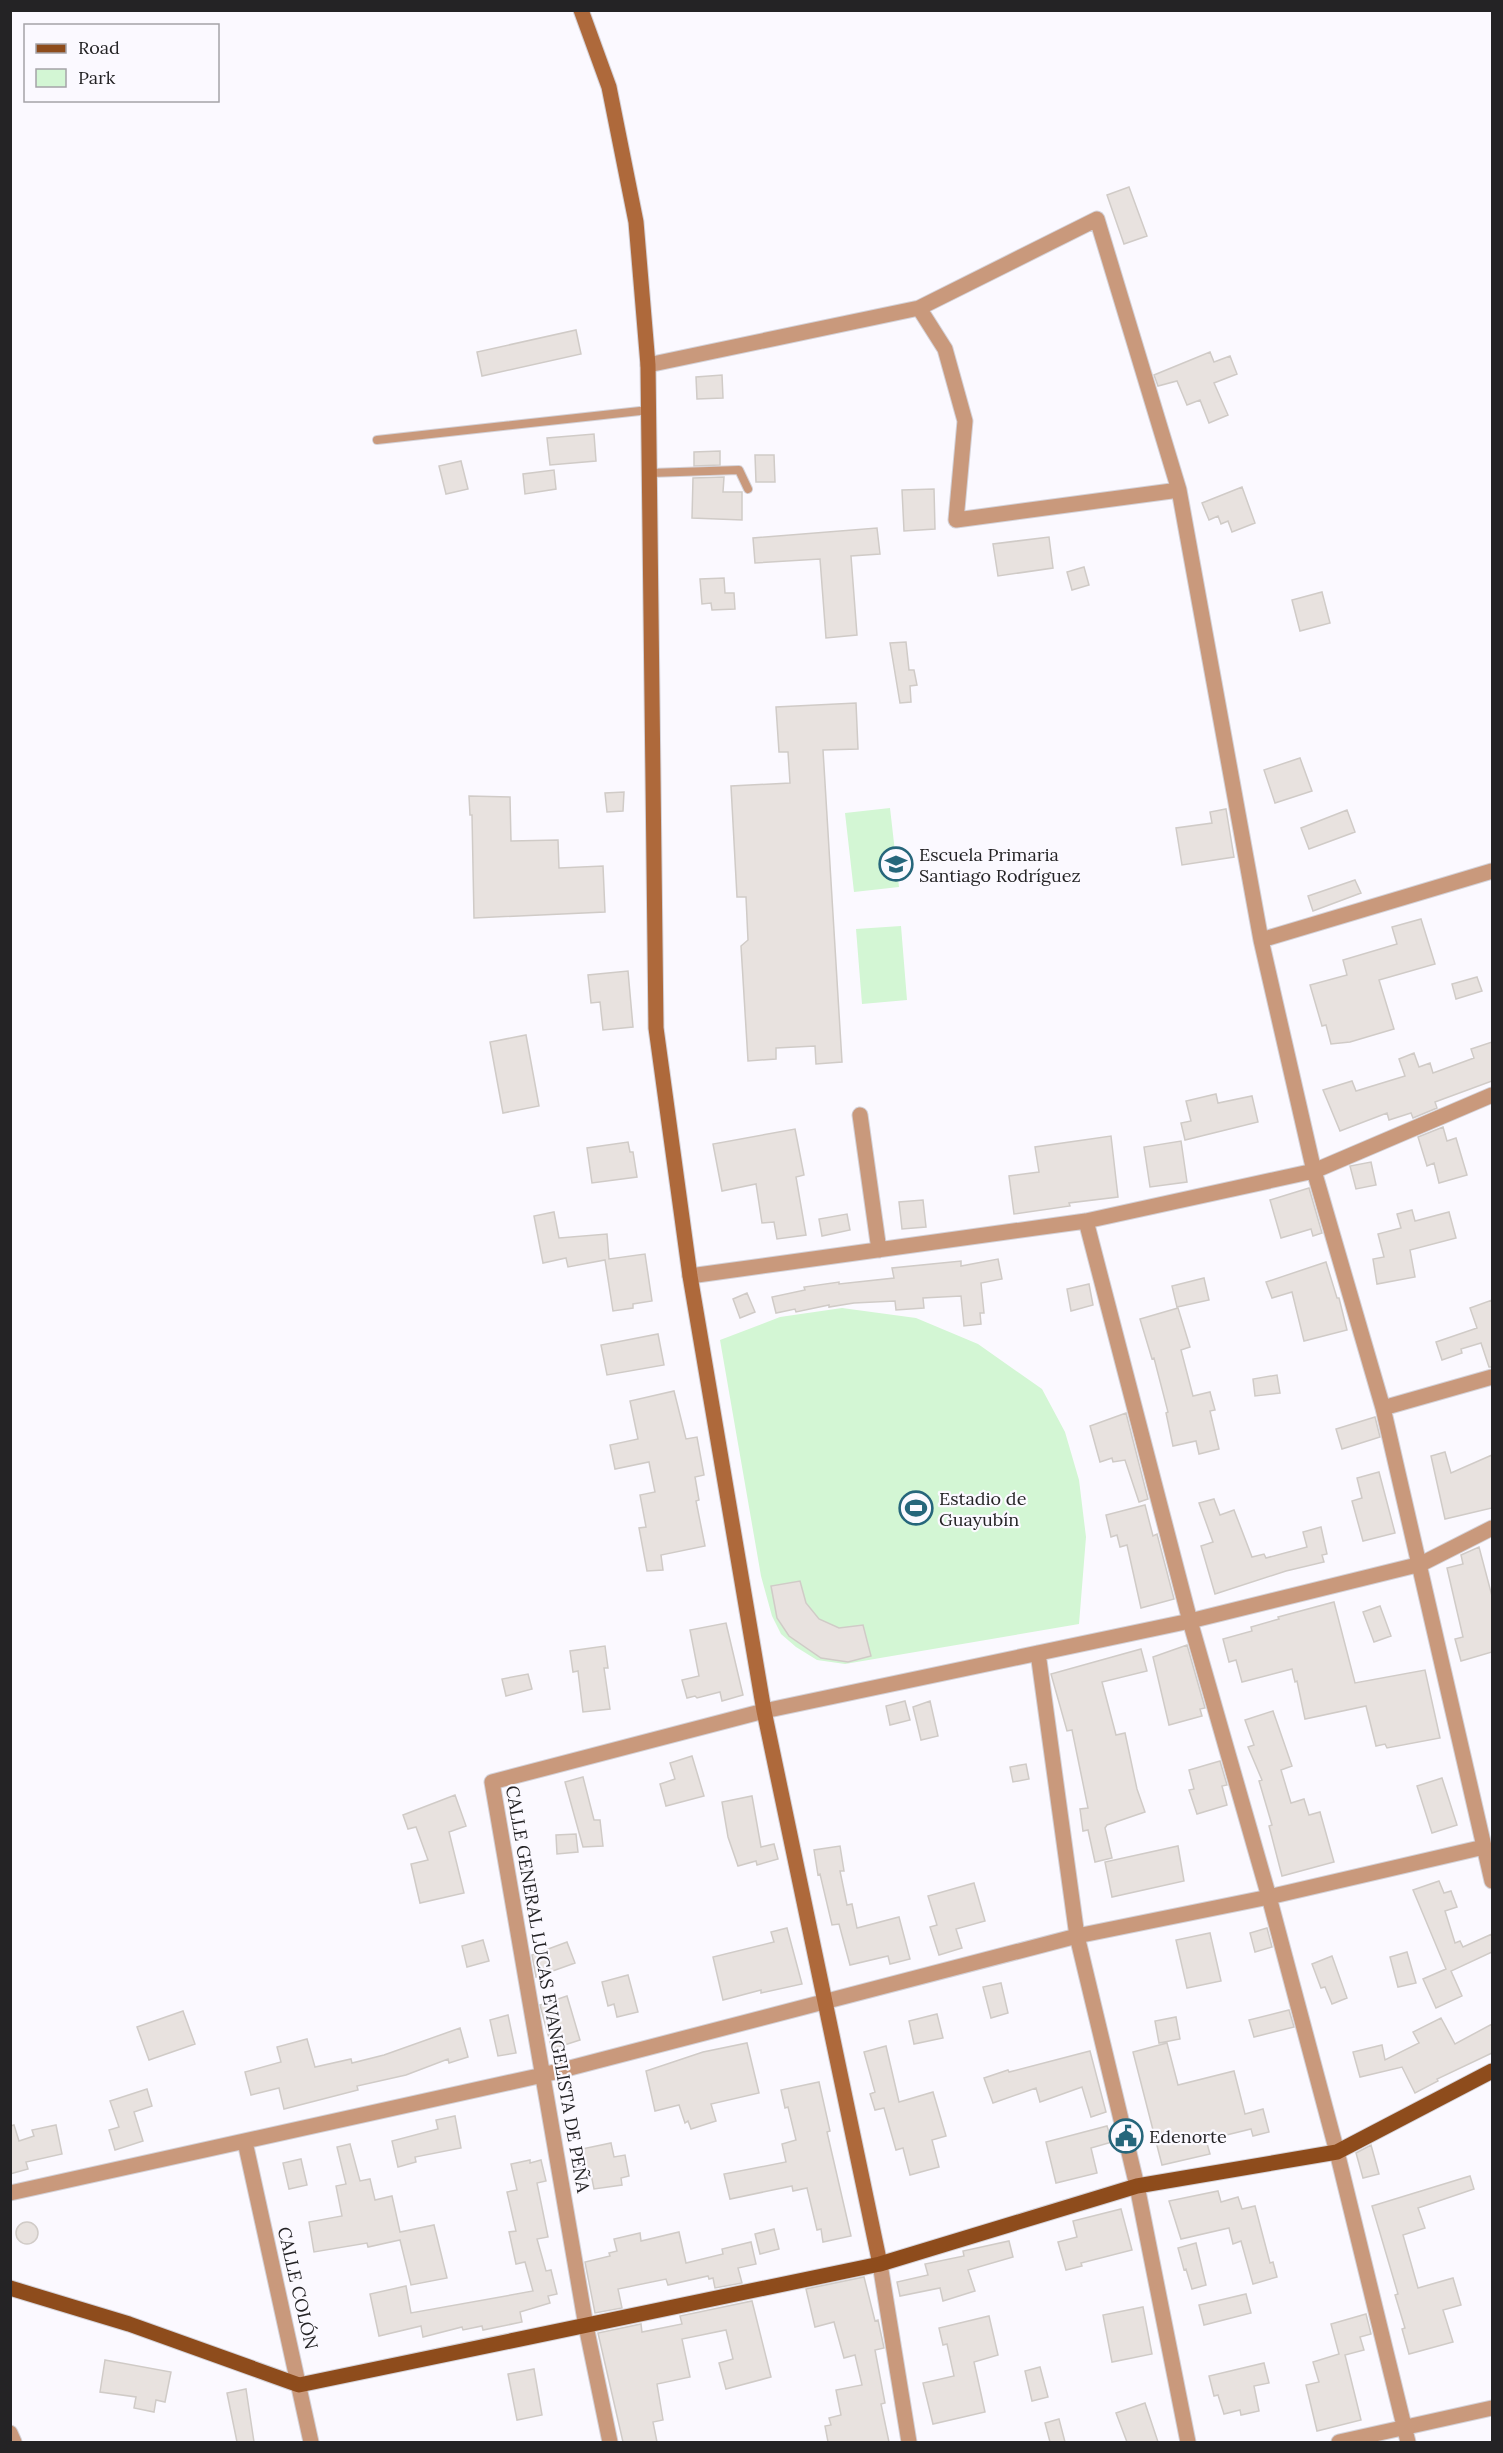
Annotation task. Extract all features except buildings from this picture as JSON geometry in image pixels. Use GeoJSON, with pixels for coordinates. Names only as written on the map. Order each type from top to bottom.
{"type":"FeatureCollection","features":[{"type":"Feature","properties":{"kind":"main road"},"geometry":{"type":"LineString","coordinates":[[10,2288],[129,2324],[299,2385],[880,2264],[1137,2186],[1337,2152],[1492,2071]]}},
{"type":"Feature","properties":{"kind":"street"},"geometry":{"type":"LineString","coordinates":[[581,10],[609,87],[636,222],[648,365],[656,1028],[690,1276],[764,1711],[880,2264],[909,2442]]}},
{"type":"Feature","properties":{"kind":"street"},"geometry":{"type":"LineString","coordinates":[[648,365],[919,308],[1097,219],[1179,490],[1261,940],[1314,1171],[1383,1408],[1421,1564],[1492,1881]]}},
{"type":"Feature","properties":{"kind":"street"},"geometry":{"type":"LineString","coordinates":[[919,308],[945,349],[964,421],[956,520],[1179,490]]}},
{"type":"Feature","properties":{"kind":"street"},"geometry":{"type":"LineString","coordinates":[[1261,940],[1492,871]]}},
{"type":"Feature","properties":{"kind":"street"},"geometry":{"type":"LineString","coordinates":[[690,1276],[1086,1221],[1314,1171],[1492,1095]]}},
{"type":"Feature","properties":{"kind":"street"},"geometry":{"type":"LineString","coordinates":[[860,1116],[879,1250]]}},
{"type":"Feature","properties":{"kind":"street"},"geometry":{"type":"LineString","coordinates":[[1086,1221],[1190,1622],[1269,1896],[1337,2152],[1408,2442]]}},
{"type":"Feature","properties":{"kind":"street"},"geometry":{"type":"LineString","coordinates":[[1383,1408],[1492,1377]]}},
{"type":"Feature","properties":{"kind":"street"},"geometry":{"type":"LineString","coordinates":[[764,1711],[1190,1622],[1421,1564],[1492,1528]]}},
{"type":"Feature","properties":{"kind":"street"},"geometry":{"type":"LineString","coordinates":[[1038,1653],[1077,1936],[1137,2186],[1188,2442]]}},
{"type":"Feature","properties":{"kind":"street","name":"CALLE GENERAL LUCAS EVANGELISTA DE PEÑA"},"geometry":{"type":"LineString","coordinates":[[610,2442],[586,2326],[492,1782],[764,1711]]}},
{"type":"Feature","properties":{"kind":"street"},"geometry":{"type":"LineString","coordinates":[[10,2193],[543,2076],[1077,1936],[1269,1896],[1484,1847]]}},
{"type":"Feature","properties":{"kind":"street","name":"CALLE COLÓN"},"geometry":{"type":"LineString","coordinates":[[245,2142],[311,2442]]}},
{"type":"Feature","properties":{"kind":"street"},"geometry":{"type":"LineString","coordinates":[[1339,2442],[1492,2408]]}},
{"type":"Feature","properties":{"kind":"street"},"geometry":{"type":"LineString","coordinates":[[10,2433],[14,2442]]}},
{"type":"Feature","properties":{"kind":"lane"},"geometry":{"type":"LineString","coordinates":[[377,440],[648,410]]}},
{"type":"Feature","properties":{"kind":"lane"},"geometry":{"type":"LineString","coordinates":[[650,473],[739,470],[748,489]]}},
{"type":"Feature","properties":{"kind":"green space"},"geometry":{"type":"Polygon","coordinates":[[[890,808],[899,887],[854,892],[845,813],[890,808]]]}},
{"type":"Feature","properties":{"kind":"green space"},"geometry":{"type":"Polygon","coordinates":[[[901,926],[907,1000],[862,1004],[856,929],[901,926]]]}},
{"type":"Feature","properties":{"kind":"green space","name":"Estadio de Guayubín"},"geometry":{"type":"Polygon","coordinates":[[[842,1308],[916,1318],[978,1344],[1042,1389],[1065,1432],[1079,1480],[1086,1537],[1079,1624],[845,1664],[817,1660],[781,1634],[772,1616],[761,1576],[720,1340],[780,1317],[842,1308]]]}},
{"type":"Feature","properties":{"kind":"place","name":"Escuela Primaria Santiago Rodríguez"},"geometry":{"type":"Point","coordinates":[896,864]}},
{"type":"Feature","properties":{"kind":"place","name":"Estadio de Guayubín"},"geometry":{"type":"Point","coordinates":[916,1508]}},
{"type":"Feature","properties":{"kind":"place","name":"Edenorte"},"geometry":{"type":"Point","coordinates":[1126,2136]}}]}
